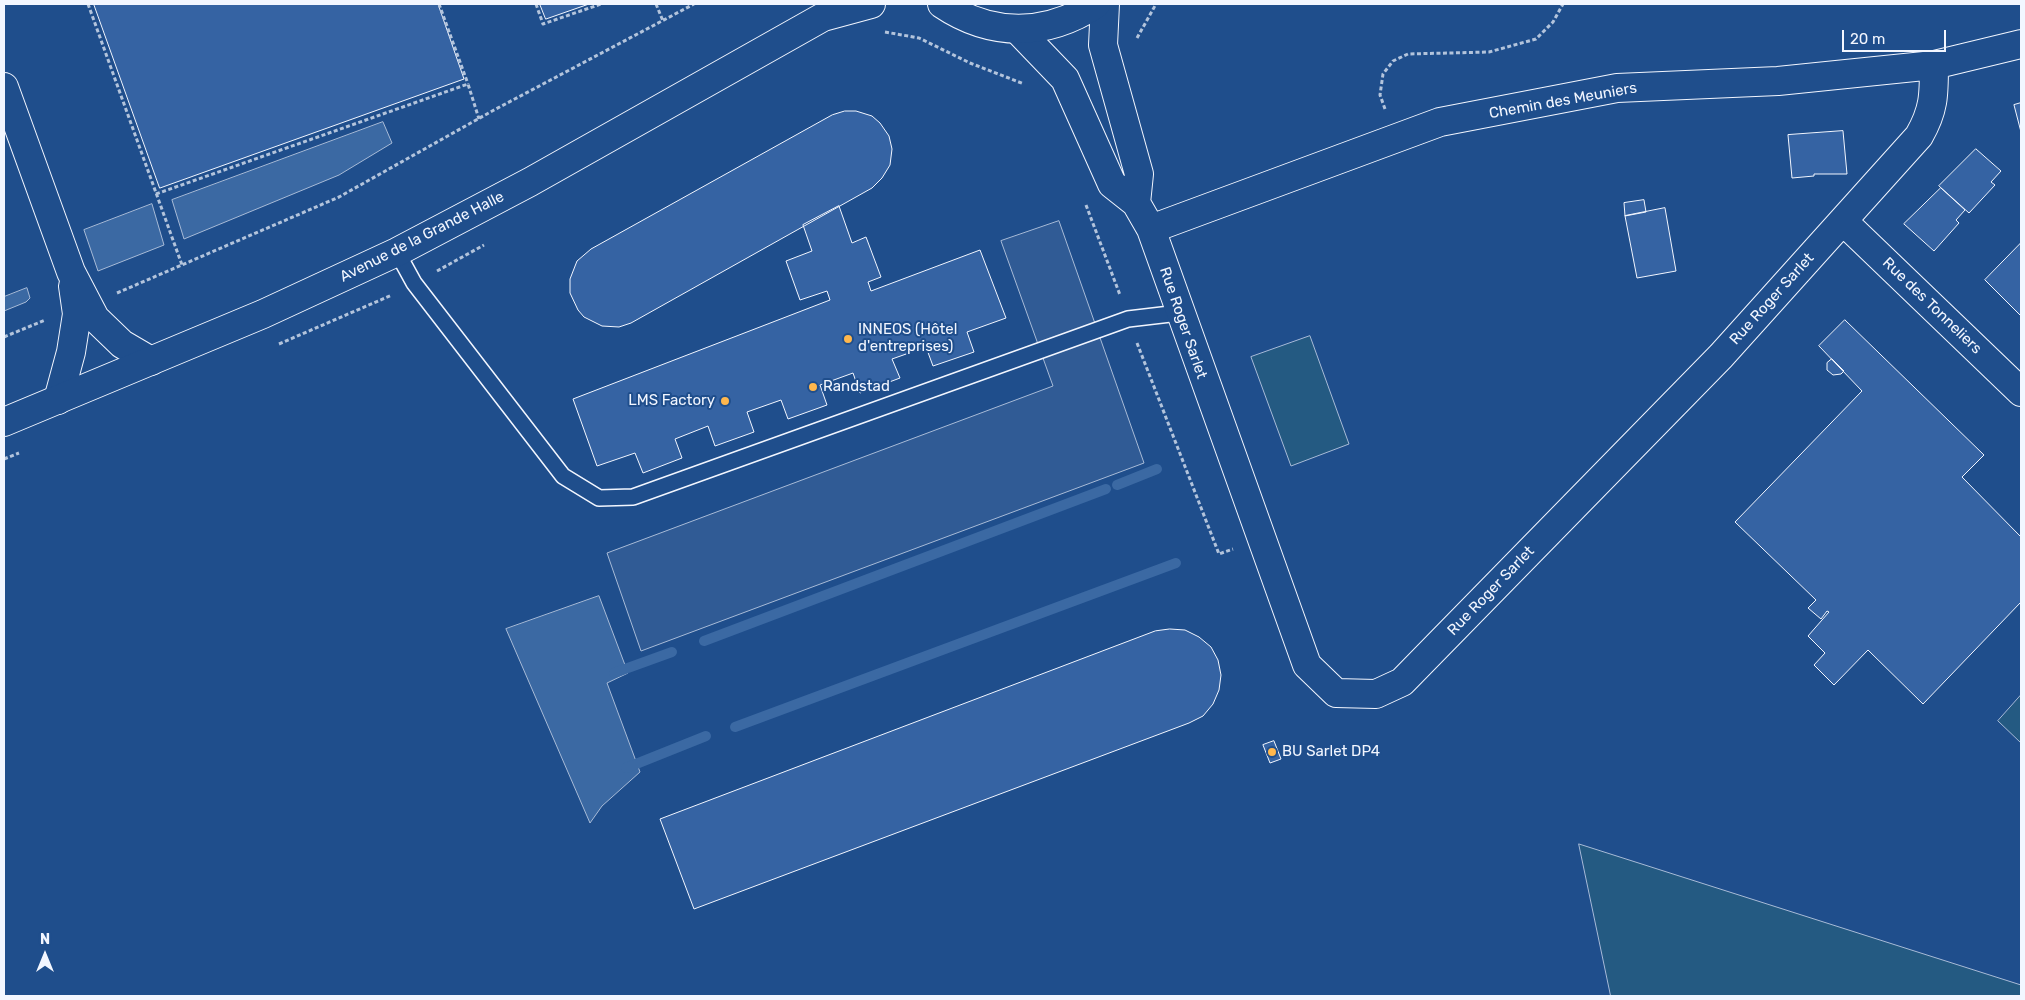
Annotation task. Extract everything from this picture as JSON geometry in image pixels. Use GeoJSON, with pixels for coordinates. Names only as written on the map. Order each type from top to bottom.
{"type":"FeatureCollection","features":[{"type":"Feature","properties":{"kind":"street","name":"Avenue de la Grande Halle"},"geometry":{"type":"LineString","coordinates":[[4,422],[263,314],[397,252],[538,177],[830,10],[871,4]]}},
{"type":"Feature","properties":{"kind":"street"},"geometry":{"type":"LineString","coordinates":[[942,4],[974,21],[995,27],[1017,29],[1049,26],[1079,15],[1096,4]]}},
{"type":"Feature","properties":{"kind":"street"},"geometry":{"type":"LineString","coordinates":[[1105,4],[1104,45],[1106,61],[1139,174],[1136,203]]}},
{"type":"Feature","properties":{"kind":"street"},"geometry":{"type":"LineString","coordinates":[[1017,29],[1065,79],[1112,184],[1136,203],[1151,229]]}},
{"type":"Feature","properties":{"kind":"street","name":"Chemin des Meuniers"},"geometry":{"type":"LineString","coordinates":[[1151,229],[1440,122],[1618,88],[1778,81],[1934,65],[2021,44]]}},
{"type":"Feature","properties":{"kind":"street","name":"Rue Roger Sarlet"},"geometry":{"type":"LineString","coordinates":[[1151,229],[1179,313],[1306,665],[1336,693],[1376,694],[1402,682],[1720,356],[1919,136],[1929,119],[1934,100],[1934,65]]}},
{"type":"Feature","properties":{"kind":"street"},"geometry":{"type":"LineString","coordinates":[[4,87],[71,272],[95,318],[122,344],[151,361]]}},
{"type":"Feature","properties":{"kind":"street","name":"Rue des Tonneliers"},"geometry":{"type":"LineString","coordinates":[[1843,221],[2021,392]]}},
{"type":"Feature","properties":{"kind":"street"},"geometry":{"type":"LineString","coordinates":[[58,400],[71,352],[76,314],[71,272]]}},
{"type":"Feature","properties":{"kind":"lane"},"geometry":{"type":"LineString","coordinates":[[397,252],[414,283],[563,476],[599,498],[633,497],[1128,319],[1179,313]]}},
{"type":"Feature","properties":{"kind":"path"},"geometry":{"type":"LineString","coordinates":[[88,4],[182,265]]}},
{"type":"Feature","properties":{"kind":"path"},"geometry":{"type":"LineString","coordinates":[[439,4],[479,119]]}},
{"type":"Feature","properties":{"kind":"path"},"geometry":{"type":"LineString","coordinates":[[536,4],[543,24],[600,4]]}},
{"type":"Feature","properties":{"kind":"path"},"geometry":{"type":"LineString","coordinates":[[656,4],[663,21]]}},
{"type":"Feature","properties":{"kind":"path"},"geometry":{"type":"LineString","coordinates":[[109,296],[339,197],[479,119],[694,4]]}},
{"type":"Feature","properties":{"kind":"path"},"geometry":{"type":"LineString","coordinates":[[1106,61],[1129,52],[1156,4]]}},
{"type":"Feature","properties":{"kind":"path"},"geometry":{"type":"LineString","coordinates":[[1396,138],[1380,95],[1383,74],[1393,61],[1408,54],[1489,52],[1536,39],[1553,22],[1563,4]]}},
{"type":"Feature","properties":{"kind":"path"},"geometry":{"type":"LineString","coordinates":[[883,32],[918,38],[970,62],[1038,89],[1065,79]]}},
{"type":"Feature","properties":{"kind":"path"},"geometry":{"type":"LineString","coordinates":[[156,194],[468,84]]}},
{"type":"Feature","properties":{"kind":"path"},"geometry":{"type":"LineString","coordinates":[[276,345],[375,304],[490,242]]}},
{"type":"Feature","properties":{"kind":"path"},"geometry":{"type":"LineString","coordinates":[[4,336],[52,317]]}},
{"type":"Feature","properties":{"kind":"path"},"geometry":{"type":"LineString","coordinates":[[4,459],[27,450]]}},
{"type":"Feature","properties":{"kind":"shaded area"},"geometry":{"type":"Polygon","coordinates":[[[383,122],[392,143],[339,175],[184,239],[172,200],[383,122]]]}},
{"type":"Feature","properties":{"kind":"shaded area"},"geometry":{"type":"Polygon","coordinates":[[[152,204],[164,245],[98,271],[84,230],[152,204]]]}},
{"type":"Feature","properties":{"kind":"shaded area"},"geometry":{"type":"Polygon","coordinates":[[[1059,221],[1144,463],[641,651],[607,553],[1053,386],[1001,241],[1059,221]]]}},
{"type":"Feature","properties":{"kind":"shaded area"},"geometry":{"type":"Polygon","coordinates":[[[27,288],[30,298],[26,302],[4,311],[4,297],[27,288]]]}},
{"type":"Feature","properties":{"kind":"shaded area"},"geometry":{"type":"Polygon","coordinates":[[[1310,336],[1349,444],[1291,466],[1251,357],[1310,336]]]}},
{"type":"Feature","properties":{"kind":"shaded area"},"geometry":{"type":"Polygon","coordinates":[[[599,596],[628,673],[607,683],[640,772],[602,806],[590,823],[506,629],[599,596]]]}},
{"type":"Feature","properties":{"kind":"shaded area"},"geometry":{"type":"Polygon","coordinates":[[[2021,695],[2021,743],[1998,721],[2021,695]]]}},
{"type":"Feature","properties":{"kind":"shaded area"},"geometry":{"type":"Polygon","coordinates":[[[1579,844],[2021,985],[2021,996],[1611,996],[1579,844]]]}},
{"type":"Feature","properties":{"kind":"building"},"geometry":{"type":"Polygon","coordinates":[[[94,4],[438,4],[464,79],[160,188],[94,4]]]}},
{"type":"Feature","properties":{"kind":"building"},"geometry":{"type":"Polygon","coordinates":[[[540,4],[589,4],[546,19],[540,4]]]}},
{"type":"Feature","properties":{"kind":"building"},"geometry":{"type":"Polygon","coordinates":[[[2021,103],[2021,132],[2014,105],[2021,103]]]}},
{"type":"Feature","properties":{"kind":"building"},"geometry":{"type":"Polygon","coordinates":[[[845,111],[856,111],[872,116],[880,123],[889,136],[892,149],[890,165],[882,178],[872,188],[631,323],[619,327],[602,326],[584,317],[578,310],[570,293],[570,279],[577,261],[591,249],[832,115],[845,111]]]}},
{"type":"Feature","properties":{"kind":"building"},"geometry":{"type":"Polygon","coordinates":[[[1843,131],[1847,174],[1814,174],[1814,176],[1792,178],[1788,135],[1843,131]]]}},
{"type":"Feature","properties":{"kind":"building"},"geometry":{"type":"Polygon","coordinates":[[[1976,149],[2001,171],[1991,182],[1995,185],[1969,213],[1939,186],[1976,149]]]}},
{"type":"Feature","properties":{"kind":"building"},"geometry":{"type":"Polygon","coordinates":[[[1941,188],[1965,210],[1956,220],[1959,223],[1934,251],[1904,224],[1941,188]]]}},
{"type":"Feature","properties":{"kind":"building"},"geometry":{"type":"Polygon","coordinates":[[[1644,200],[1646,212],[1625,216],[1624,203],[1644,200]]]}},
{"type":"Feature","properties":{"kind":"building","name":"INNEOS (Hôtel d'entreprises)"},"geometry":{"type":"Polygon","coordinates":[[[839,206],[852,243],[866,237],[881,277],[868,282],[871,291],[980,250],[1006,318],[967,332],[974,352],[933,366],[926,347],[892,359],[900,378],[860,393],[853,373],[820,385],[827,405],[788,419],[781,400],[747,412],[754,432],[715,446],[708,426],[675,439],[682,458],[643,473],[635,453],[597,466],[573,399],[830,300],[827,291],[800,300],[786,261],[812,251],[803,225],[839,206]]]}},
{"type":"Feature","properties":{"kind":"building"},"geometry":{"type":"Polygon","coordinates":[[[1665,208],[1676,271],[1637,278],[1625,216],[1665,208]]]}},
{"type":"Feature","properties":{"kind":"building"},"geometry":{"type":"Polygon","coordinates":[[[2021,243],[2021,316],[1985,280],[2021,243]]]}},
{"type":"Feature","properties":{"kind":"building"},"geometry":{"type":"Polygon","coordinates":[[[1845,320],[1984,455],[1962,477],[2021,537],[2021,602],[1923,704],[1868,650],[1834,685],[1814,665],[1825,653],[1808,636],[1829,612],[1827,611],[1821,619],[1808,608],[1816,600],[1735,522],[1862,391],[1819,346],[1845,320]]]}},
{"type":"Feature","properties":{"kind":"building"},"geometry":{"type":"Polygon","coordinates":[[[1832,359],[1844,371],[1841,374],[1833,375],[1827,370],[1827,363],[1832,359]]]}},
{"type":"Feature","properties":{"kind":"building"},"geometry":{"type":"Polygon","coordinates":[[[1185,630],[1199,637],[1211,647],[1218,660],[1221,675],[1219,690],[1213,704],[1203,716],[1189,723],[694,909],[660,819],[1155,631],[1185,630]]]}},
{"type":"Feature","properties":{"kind":"building","name":"BU Sarlet DP4"},"geometry":{"type":"Polygon","coordinates":[[[1274,741],[1281,759],[1270,763],[1263,745],[1274,741]]]}},
{"type":"Feature","properties":{"kind":"waterway"},"geometry":{"type":"LineString","coordinates":[[1117,485],[1157,469]]}},
{"type":"Feature","properties":{"kind":"waterway"},"geometry":{"type":"LineString","coordinates":[[704,641],[1106,489]]}},
{"type":"Feature","properties":{"kind":"waterway"},"geometry":{"type":"LineString","coordinates":[[735,727],[1176,563]]}},
{"type":"Feature","properties":{"kind":"waterway"},"geometry":{"type":"LineString","coordinates":[[614,673],[672,652]]}},
{"type":"Feature","properties":{"kind":"waterway"},"geometry":{"type":"LineString","coordinates":[[626,768],[706,736]]}},
{"type":"Feature","properties":{"kind":"place","name":"INNEOS (Hôtel d'entreprises)"},"geometry":{"type":"Point","coordinates":[848,339]}},
{"type":"Feature","properties":{"kind":"place","name":"Randstad"},"geometry":{"type":"Point","coordinates":[813,387]}},
{"type":"Feature","properties":{"kind":"place","name":"LMS Factory"},"geometry":{"type":"Point","coordinates":[725,401]}},
{"type":"Feature","properties":{"kind":"place","name":"BU Sarlet DP4"},"geometry":{"type":"Point","coordinates":[1272,752]}}]}
